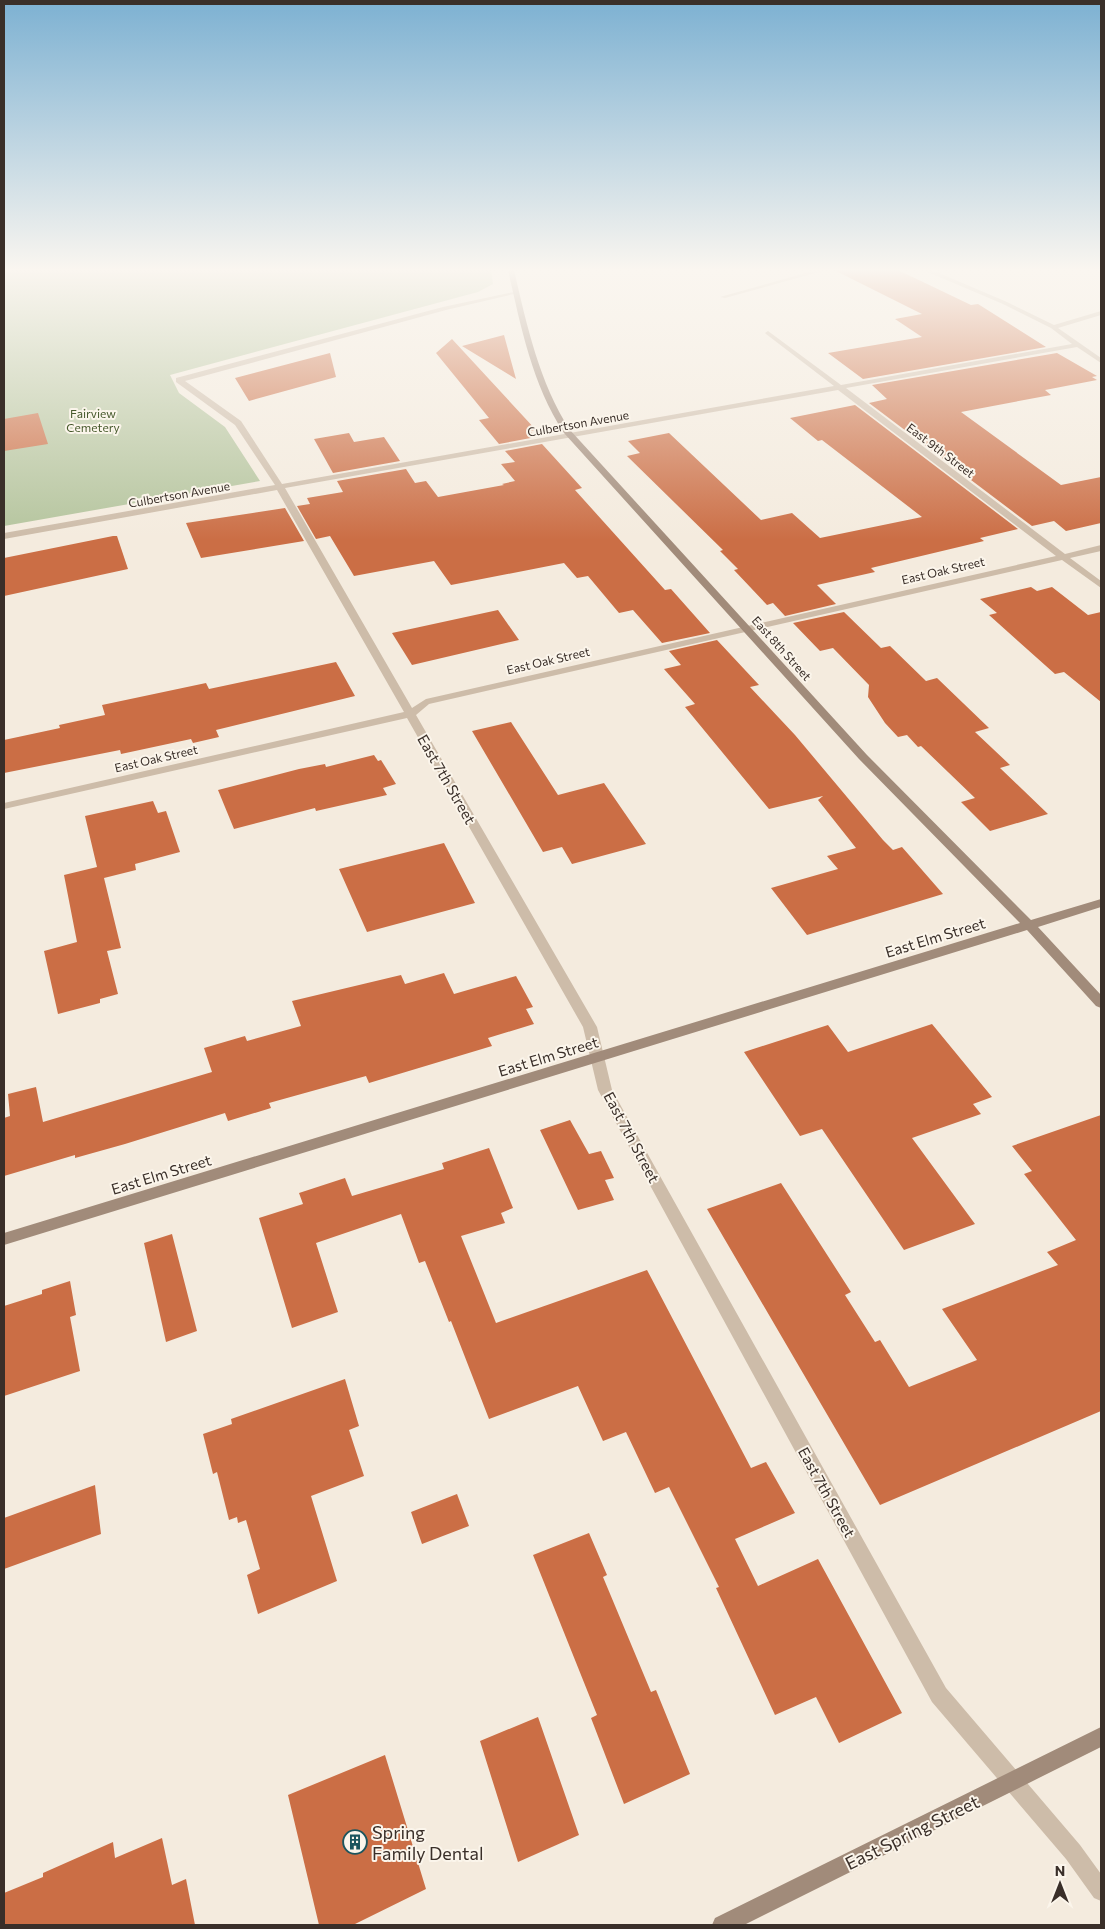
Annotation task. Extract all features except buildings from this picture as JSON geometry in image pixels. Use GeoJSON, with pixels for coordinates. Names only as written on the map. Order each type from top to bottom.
{"type":"FeatureCollection","features":[{"type":"Feature","properties":{"kind":"street","name":"East 7th Street"},"geometry":{"type":"LineString","coordinates":[[253,360],[179,380],[238,424],[280,487],[590,1027],[605,1090],[939,1695],[1011,1782],[1073,1852],[1101,1891]]}},
{"type":"Feature","properties":{"kind":"street","name":"East 8th Street"},"geometry":{"type":"LineString","coordinates":[[533,360],[568,436],[581,447],[863,757],[1029,925],[1101,1003]]}},
{"type":"Feature","properties":{"kind":"street","name":"East 9th Street"},"geometry":{"type":"LineString","coordinates":[[805,360],[1101,585]]}},
{"type":"Feature","properties":{"kind":"street","name":"Culbertson Avenue"},"geometry":{"type":"LineString","coordinates":[[4,536],[993,360]]}},
{"type":"Feature","properties":{"kind":"street","name":"East Oak Street"},"geometry":{"type":"LineString","coordinates":[[4,806],[410,714],[426,702],[1101,548]]}},
{"type":"Feature","properties":{"kind":"street","name":"East Elm Street"},"geometry":{"type":"LineString","coordinates":[[4,1240],[1101,903]]}},
{"type":"Feature","properties":{"kind":"street","name":"East Spring Street"},"geometry":{"type":"LineString","coordinates":[[722,1925],[1101,1737]]}},
{"type":"Feature","properties":{"kind":"green space","name":"Fairview Cemetery"},"geometry":{"type":"Polygon","coordinates":[[[4,360],[226,360],[170,375],[179,393],[225,427],[260,481],[4,526],[4,360]]]}},
{"type":"Feature","properties":{"kind":"place","name":"Spring Family Dental"},"geometry":{"type":"Point","coordinates":[355,1842]}}]}
